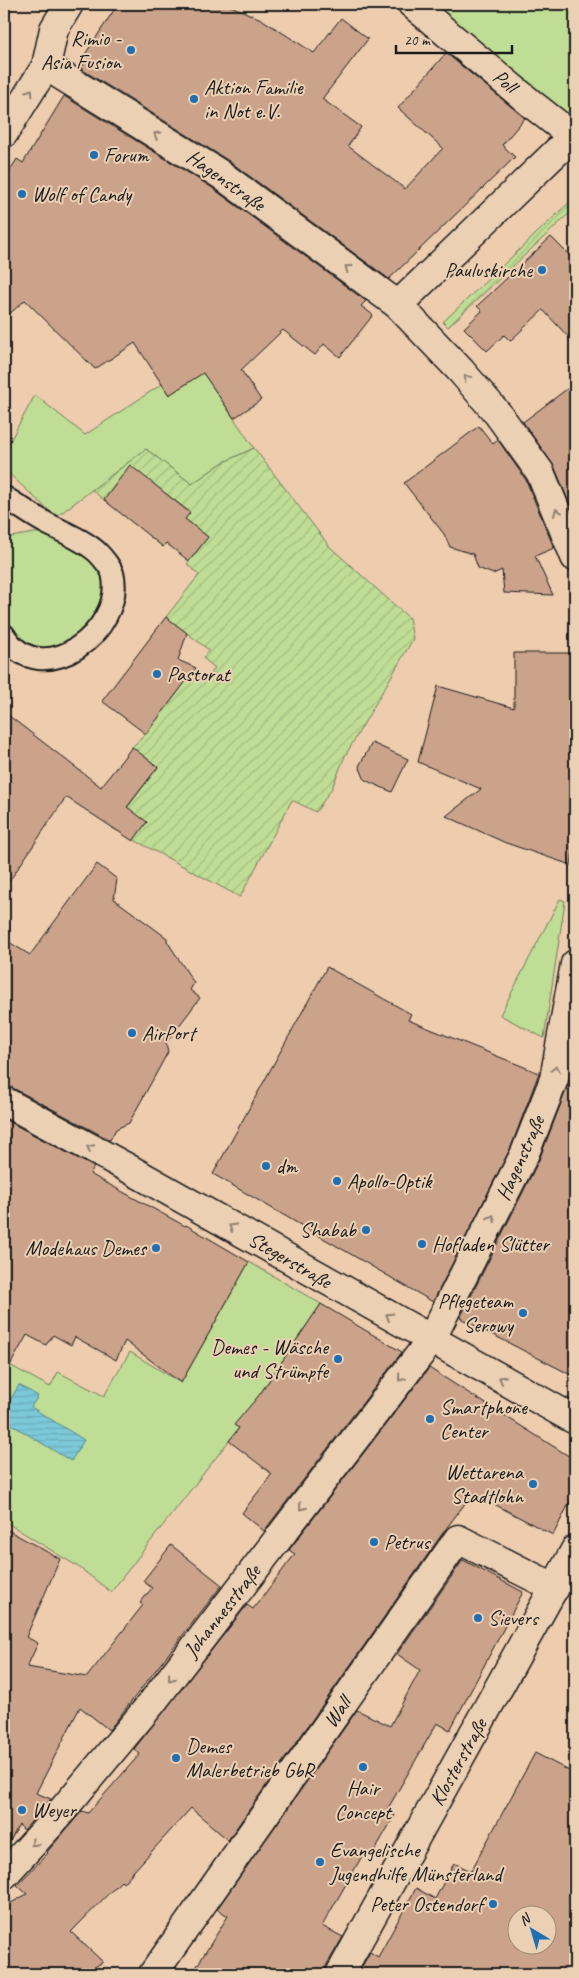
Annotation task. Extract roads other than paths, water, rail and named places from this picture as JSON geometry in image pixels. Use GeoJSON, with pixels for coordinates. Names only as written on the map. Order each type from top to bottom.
{"type":"FeatureCollection","features":[{"type":"Feature","properties":{"kind":"street"},"geometry":{"type":"LineString","coordinates":[[4,133],[46,66],[54,29],[69,4]]}},
{"type":"Feature","properties":{"kind":"street","name":"Poll"},"geometry":{"type":"LineString","coordinates":[[412,4],[574,137]]}},
{"type":"Feature","properties":{"kind":"street","name":"Hagenstraße"},"geometry":{"type":"LineString","coordinates":[[46,66],[220,174],[398,305],[461,371],[492,407],[540,472],[575,557]]}},
{"type":"Feature","properties":{"kind":"street"},"geometry":{"type":"LineString","coordinates":[[398,305],[574,137]]}},
{"type":"Feature","properties":{"kind":"street","name":"Hagenstraße"},"geometry":{"type":"LineString","coordinates":[[431,1340],[525,1153],[554,1079],[575,964]]}},
{"type":"Feature","properties":{"kind":"street","name":"Stegerstraße"},"geometry":{"type":"LineString","coordinates":[[4,1101],[126,1167],[575,1420]]}},
{"type":"Feature","properties":{"kind":"street","name":"Johannesstraße"},"geometry":{"type":"LineString","coordinates":[[4,1874],[50,1825],[151,1704],[431,1340]]}},
{"type":"Feature","properties":{"kind":"street","name":"Wall"},"geometry":{"type":"LineString","coordinates":[[153,1974],[458,1539],[554,1588]]}},
{"type":"Feature","properties":{"kind":"street","name":"Klosterstraße"},"geometry":{"type":"LineString","coordinates":[[340,1974],[575,1550]]}},
{"type":"Feature","properties":{"kind":"lane"},"geometry":{"type":"LineString","coordinates":[[4,497],[98,552],[113,574],[114,595],[105,618],[91,637],[75,650],[51,659],[28,657],[8,641],[4,634]]}},
{"type":"Feature","properties":{"kind":"water"},"geometry":{"type":"Polygon","coordinates":[[[19,1385],[38,1396],[31,1407],[84,1440],[71,1461],[4,1420],[4,1411],[19,1385]]]}},
{"type":"Feature","properties":{"kind":"place","name":"Rimio - Asia Fusion"},"geometry":{"type":"Point","coordinates":[131,50]}},
{"type":"Feature","properties":{"kind":"place","name":"Aktion Familie in Not e.V."},"geometry":{"type":"Point","coordinates":[194,99]}},
{"type":"Feature","properties":{"kind":"place","name":"Forum"},"geometry":{"type":"Point","coordinates":[94,155]}},
{"type":"Feature","properties":{"kind":"place","name":"Wolf of Candy"},"geometry":{"type":"Point","coordinates":[22,194]}},
{"type":"Feature","properties":{"kind":"place","name":"Pauluskirche"},"geometry":{"type":"Point","coordinates":[542,270]}},
{"type":"Feature","properties":{"kind":"place","name":"Pastorat"},"geometry":{"type":"Point","coordinates":[157,674]}},
{"type":"Feature","properties":{"kind":"place","name":"AirPort"},"geometry":{"type":"Point","coordinates":[132,1033]}},
{"type":"Feature","properties":{"kind":"place","name":"dm"},"geometry":{"type":"Point","coordinates":[266,1166]}},
{"type":"Feature","properties":{"kind":"place","name":"Apollo-Optik"},"geometry":{"type":"Point","coordinates":[337,1181]}},
{"type":"Feature","properties":{"kind":"place","name":"Shabab"},"geometry":{"type":"Point","coordinates":[366,1230]}},
{"type":"Feature","properties":{"kind":"place","name":"Hofladen Slütter"},"geometry":{"type":"Point","coordinates":[422,1244]}},
{"type":"Feature","properties":{"kind":"place","name":"Modehaus Demes"},"geometry":{"type":"Point","coordinates":[156,1248]}},
{"type":"Feature","properties":{"kind":"place","name":"Pflegeteam Serowy"},"geometry":{"type":"Point","coordinates":[523,1313]}},
{"type":"Feature","properties":{"kind":"place","name":"Demes - Wäsche und Strümpfe"},"geometry":{"type":"Point","coordinates":[338,1359]}},
{"type":"Feature","properties":{"kind":"place","name":"Smartphone Center"},"geometry":{"type":"Point","coordinates":[430,1419]}},
{"type":"Feature","properties":{"kind":"place","name":"Wettarena Stadtlohn"},"geometry":{"type":"Point","coordinates":[533,1484]}},
{"type":"Feature","properties":{"kind":"place","name":"Petrus"},"geometry":{"type":"Point","coordinates":[374,1542]}},
{"type":"Feature","properties":{"kind":"place","name":"Sievers"},"geometry":{"type":"Point","coordinates":[478,1618]}},
{"type":"Feature","properties":{"kind":"place","name":"Demes Malerbetrieb GbR"},"geometry":{"type":"Point","coordinates":[176,1758]}},
{"type":"Feature","properties":{"kind":"place","name":"Hair Concept"},"geometry":{"type":"Point","coordinates":[363,1767]}},
{"type":"Feature","properties":{"kind":"place","name":"Weyer"},"geometry":{"type":"Point","coordinates":[22,1810]}},
{"type":"Feature","properties":{"kind":"place","name":"Evangelische Jugendhilfe Münsterland"},"geometry":{"type":"Point","coordinates":[320,1862]}},
{"type":"Feature","properties":{"kind":"place","name":"Peter Ostendorf"},"geometry":{"type":"Point","coordinates":[493,1904]}}]}
